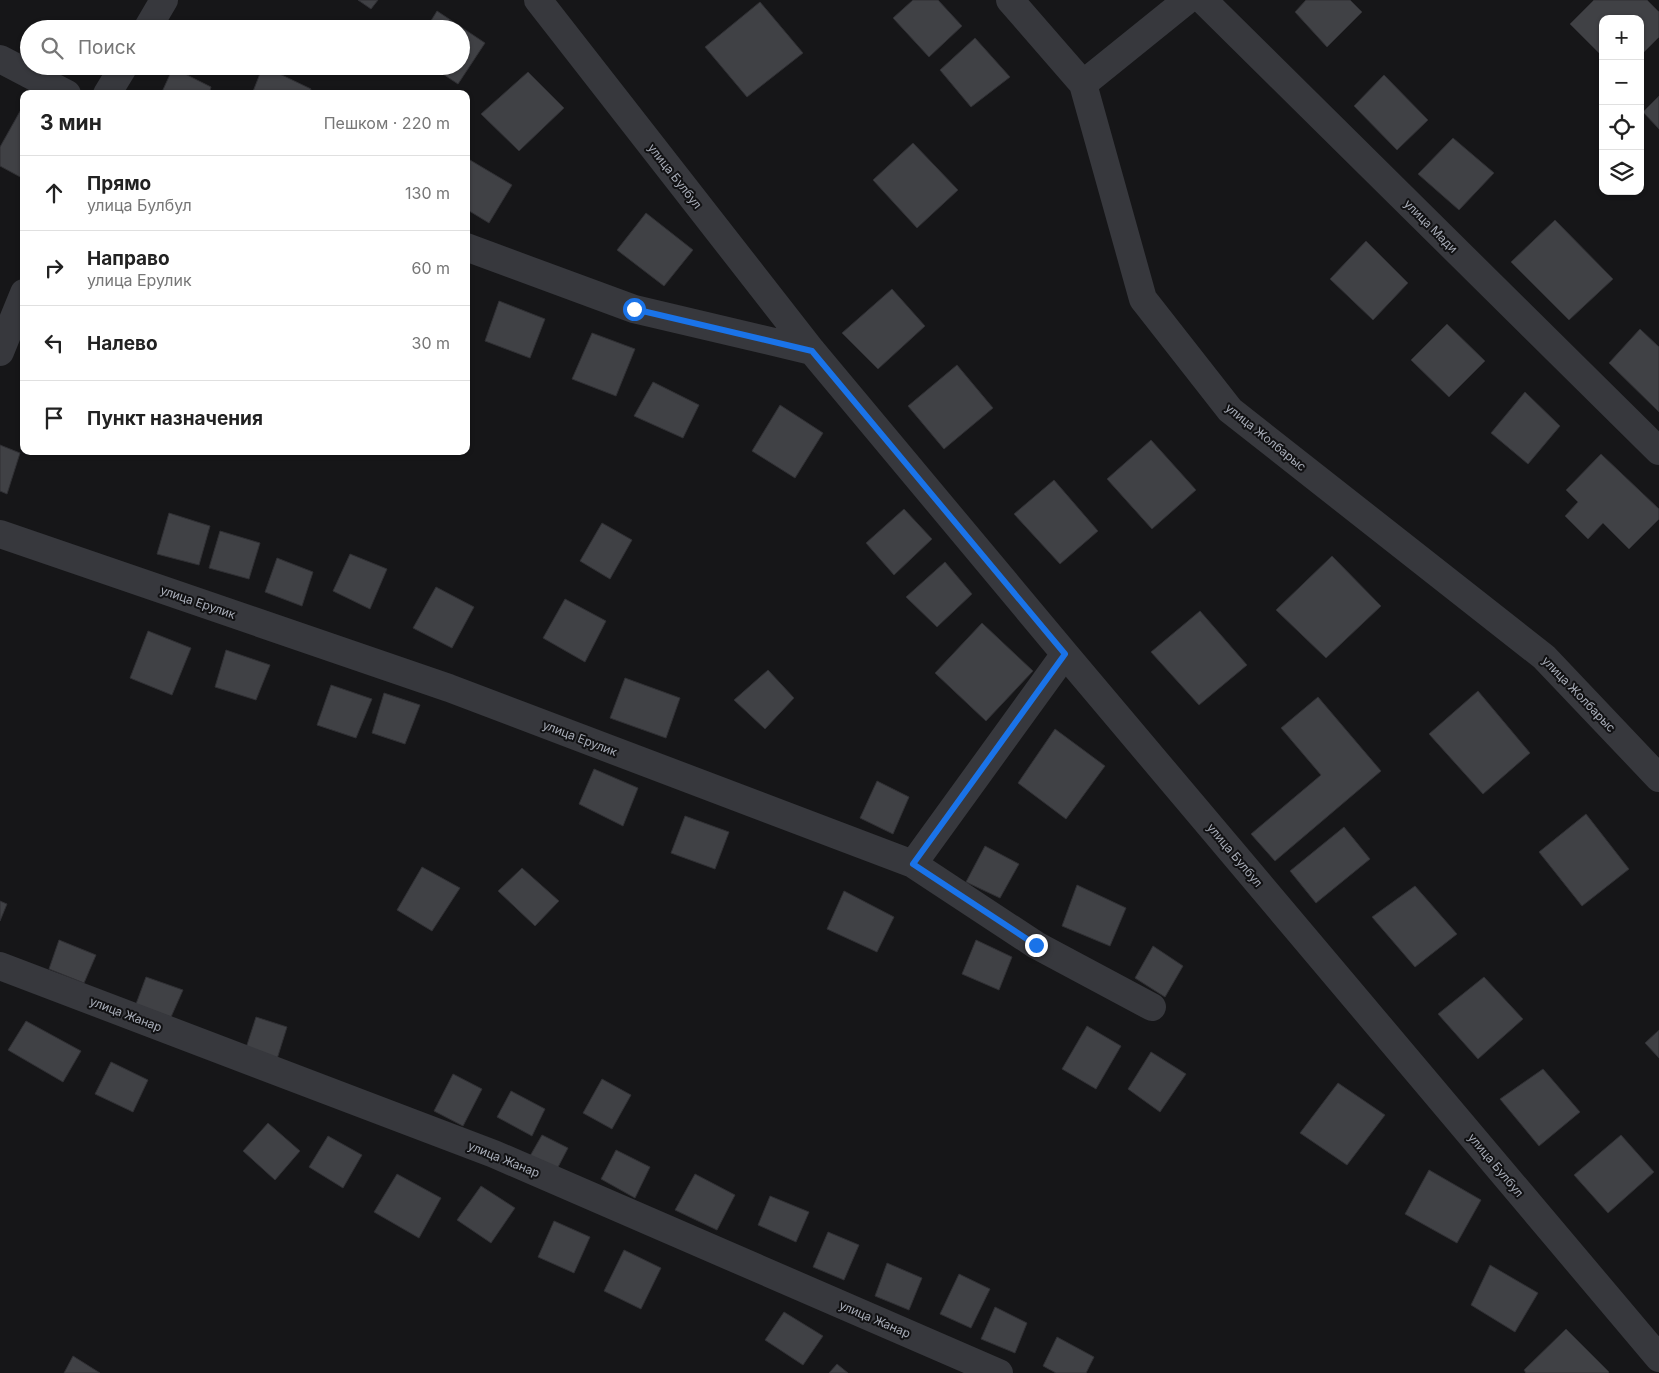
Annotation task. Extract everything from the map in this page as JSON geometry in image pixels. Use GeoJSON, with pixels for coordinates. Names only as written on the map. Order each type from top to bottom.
{"type":"FeatureCollection","features":[{"type":"Feature","properties":{"kind":"street"},"geometry":{"type":"LineString","coordinates":[[152,20],[164,0]]}},
{"type":"Feature","properties":{"kind":"street","name":"улица Булбул"},"geometry":{"type":"LineString","coordinates":[[538,0],[812,351],[1659,1358]]}},
{"type":"Feature","properties":{"kind":"street","name":"улица Жолбарыс"},"geometry":{"type":"LineString","coordinates":[[1010,0],[1083,84],[1143,299],[1230,410],[1544,656],[1659,778]]}},
{"type":"Feature","properties":{"kind":"street"},"geometry":{"type":"LineString","coordinates":[[1083,84],[1187,0]]}},
{"type":"Feature","properties":{"kind":"street","name":"улица Мади"},"geometry":{"type":"LineString","coordinates":[[1204,0],[1659,451]]}},
{"type":"Feature","properties":{"kind":"street"},"geometry":{"type":"LineString","coordinates":[[0,59],[20,69]]}},
{"type":"Feature","properties":{"kind":"street"},"geometry":{"type":"LineString","coordinates":[[31,75],[59,90]]}},
{"type":"Feature","properties":{"kind":"street"},"geometry":{"type":"LineString","coordinates":[[109,90],[119,75]]}},
{"type":"Feature","properties":{"kind":"street"},"geometry":{"type":"LineString","coordinates":[[470,248],[634,309],[812,351]]}},
{"type":"Feature","properties":{"kind":"street"},"geometry":{"type":"LineString","coordinates":[[0,352],[20,303]]}},
{"type":"Feature","properties":{"kind":"street","name":"улица Ерулик"},"geometry":{"type":"LineString","coordinates":[[0,534],[449,688],[913,864],[1036,945],[1152,1007]]}},
{"type":"Feature","properties":{"kind":"street"},"geometry":{"type":"LineString","coordinates":[[913,864],[1065,654]]}},
{"type":"Feature","properties":{"kind":"street","name":"улица Жанар"},"geometry":{"type":"LineString","coordinates":[[0,966],[494,1154],[999,1373]]}},
{"type":"Feature","properties":{"kind":"building"},"geometry":{"type":"Polygon","coordinates":[[[358,0],[378,0],[371,9],[358,0]]]}},
{"type":"Feature","properties":{"kind":"building"},"geometry":{"type":"Polygon","coordinates":[[[913,0],[938,0],[962,26],[929,57],[893,18],[913,0]]]}},
{"type":"Feature","properties":{"kind":"building"},"geometry":{"type":"Polygon","coordinates":[[[1306,0],[1350,0],[1362,12],[1327,47],[1295,12],[1306,0]]]}},
{"type":"Feature","properties":{"kind":"building"},"geometry":{"type":"Polygon","coordinates":[[[1594,0],[1647,0],[1659,12],[1659,37],[1644,52],[1644,15],[1599,15],[1599,53],[1570,24],[1594,0]]]}},
{"type":"Feature","properties":{"kind":"building"},"geometry":{"type":"Polygon","coordinates":[[[760,2],[803,53],[747,97],[705,47],[760,2]]]}},
{"type":"Feature","properties":{"kind":"building"},"geometry":{"type":"Polygon","coordinates":[[[437,11],[450,20],[432,20],[437,11]]]}},
{"type":"Feature","properties":{"kind":"building"},"geometry":{"type":"Polygon","coordinates":[[[470,33],[485,43],[470,66],[470,33]]]}},
{"type":"Feature","properties":{"kind":"building"},"geometry":{"type":"Polygon","coordinates":[[[975,38],[1010,77],[971,107],[940,70],[975,38]]]}},
{"type":"Feature","properties":{"kind":"building"},"geometry":{"type":"Polygon","coordinates":[[[528,72],[564,108],[519,151],[481,114],[528,72]]]}},
{"type":"Feature","properties":{"kind":"building"},"geometry":{"type":"Polygon","coordinates":[[[170,75],[187,75],[211,87],[210,90],[163,90],[170,75]]]}},
{"type":"Feature","properties":{"kind":"building"},"geometry":{"type":"Polygon","coordinates":[[[259,75],[282,75],[311,89],[311,90],[254,90],[259,75]]]}},
{"type":"Feature","properties":{"kind":"building"},"geometry":{"type":"Polygon","coordinates":[[[444,75],[464,75],[458,84],[444,75]]]}},
{"type":"Feature","properties":{"kind":"building"},"geometry":{"type":"Polygon","coordinates":[[[1384,75],[1428,120],[1397,150],[1354,106],[1384,75]]]}},
{"type":"Feature","properties":{"kind":"building"},"geometry":{"type":"Polygon","coordinates":[[[1659,96],[1659,129],[1644,113],[1659,96]]]}},
{"type":"Feature","properties":{"kind":"building"},"geometry":{"type":"Polygon","coordinates":[[[20,111],[20,177],[0,166],[0,147],[20,111]]]}},
{"type":"Feature","properties":{"kind":"building"},"geometry":{"type":"Polygon","coordinates":[[[1453,138],[1494,173],[1459,210],[1418,174],[1453,138]]]}},
{"type":"Feature","properties":{"kind":"building"},"geometry":{"type":"Polygon","coordinates":[[[913,143],[958,190],[917,228],[873,180],[913,143]]]}},
{"type":"Feature","properties":{"kind":"building"},"geometry":{"type":"Polygon","coordinates":[[[470,160],[512,185],[489,223],[470,211],[470,160]]]}},
{"type":"Feature","properties":{"kind":"building"},"geometry":{"type":"Polygon","coordinates":[[[646,213],[693,250],[664,286],[617,250],[646,213]]]}},
{"type":"Feature","properties":{"kind":"building"},"geometry":{"type":"Polygon","coordinates":[[[1555,220],[1613,279],[1569,320],[1511,262],[1555,220]]]}},
{"type":"Feature","properties":{"kind":"building"},"geometry":{"type":"Polygon","coordinates":[[[1366,241],[1408,283],[1373,320],[1330,279],[1366,241]]]}},
{"type":"Feature","properties":{"kind":"building"},"geometry":{"type":"Polygon","coordinates":[[[892,289],[925,326],[878,369],[842,333],[892,289]]]}},
{"type":"Feature","properties":{"kind":"building"},"geometry":{"type":"Polygon","coordinates":[[[499,301],[545,319],[530,358],[485,341],[499,301]]]}},
{"type":"Feature","properties":{"kind":"building"},"geometry":{"type":"Polygon","coordinates":[[[1447,324],[1485,361],[1449,397],[1411,360],[1447,324]]]}},
{"type":"Feature","properties":{"kind":"building"},"geometry":{"type":"Polygon","coordinates":[[[1640,329],[1659,347],[1659,412],[1609,363],[1640,329]]]}},
{"type":"Feature","properties":{"kind":"building"},"geometry":{"type":"Polygon","coordinates":[[[592,333],[635,349],[616,396],[572,379],[592,333]]]}},
{"type":"Feature","properties":{"kind":"building"},"geometry":{"type":"Polygon","coordinates":[[[957,365],[993,408],[944,449],[908,406],[957,365]]]}},
{"type":"Feature","properties":{"kind":"building"},"geometry":{"type":"Polygon","coordinates":[[[653,382],[699,405],[683,438],[634,416],[653,382]]]}},
{"type":"Feature","properties":{"kind":"building"},"geometry":{"type":"Polygon","coordinates":[[[1525,392],[1560,426],[1528,464],[1491,433],[1525,392]]]}},
{"type":"Feature","properties":{"kind":"building"},"geometry":{"type":"Polygon","coordinates":[[[780,405],[823,433],[795,478],[752,451],[780,405]]]}},
{"type":"Feature","properties":{"kind":"building"},"geometry":{"type":"Polygon","coordinates":[[[1151,440],[1196,490],[1152,529],[1107,479],[1151,440]]]}},
{"type":"Feature","properties":{"kind":"building"},"geometry":{"type":"Polygon","coordinates":[[[0,445],[20,453],[7,494],[0,491],[0,445]]]}},
{"type":"Feature","properties":{"kind":"building"},"geometry":{"type":"Polygon","coordinates":[[[1601,454],[1659,509],[1659,519],[1629,549],[1603,523],[1588,539],[1565,516],[1578,502],[1566,490],[1601,454]]]}},
{"type":"Feature","properties":{"kind":"building"},"geometry":{"type":"Polygon","coordinates":[[[1054,480],[1098,531],[1060,564],[1014,514],[1054,480]]]}},
{"type":"Feature","properties":{"kind":"building"},"geometry":{"type":"Polygon","coordinates":[[[904,509],[932,539],[894,575],[866,543],[904,509]]]}},
{"type":"Feature","properties":{"kind":"building"},"geometry":{"type":"Polygon","coordinates":[[[169,513],[210,526],[199,565],[157,554],[169,513]]]}},
{"type":"Feature","properties":{"kind":"building"},"geometry":{"type":"Polygon","coordinates":[[[602,523],[632,540],[610,579],[580,561],[602,523]]]}},
{"type":"Feature","properties":{"kind":"building"},"geometry":{"type":"Polygon","coordinates":[[[220,531],[260,543],[249,579],[209,568],[220,531]]]}},
{"type":"Feature","properties":{"kind":"building"},"geometry":{"type":"Polygon","coordinates":[[[350,554],[387,569],[370,609],[333,591],[350,554]]]}},
{"type":"Feature","properties":{"kind":"building"},"geometry":{"type":"Polygon","coordinates":[[[1332,556],[1381,606],[1326,658],[1276,610],[1332,556]]]}},
{"type":"Feature","properties":{"kind":"building"},"geometry":{"type":"Polygon","coordinates":[[[277,558],[313,572],[302,606],[265,592],[277,558]]]}},
{"type":"Feature","properties":{"kind":"building"},"geometry":{"type":"Polygon","coordinates":[[[945,562],[972,594],[937,627],[906,597],[945,562]]]}},
{"type":"Feature","properties":{"kind":"building"},"geometry":{"type":"Polygon","coordinates":[[[436,587],[474,607],[452,648],[413,628],[436,587]]]}},
{"type":"Feature","properties":{"kind":"building"},"geometry":{"type":"Polygon","coordinates":[[[565,599],[606,621],[585,662],[543,638],[565,599]]]}},
{"type":"Feature","properties":{"kind":"building"},"geometry":{"type":"Polygon","coordinates":[[[1200,611],[1247,665],[1199,705],[1151,652],[1200,611]]]}},
{"type":"Feature","properties":{"kind":"building"},"geometry":{"type":"Polygon","coordinates":[[[982,623],[1033,671],[986,721],[935,673],[982,623]]]}},
{"type":"Feature","properties":{"kind":"building"},"geometry":{"type":"Polygon","coordinates":[[[148,631],[191,648],[172,695],[130,678],[148,631]]]}},
{"type":"Feature","properties":{"kind":"building"},"geometry":{"type":"Polygon","coordinates":[[[226,650],[270,665],[256,700],[215,687],[226,650]]]}},
{"type":"Feature","properties":{"kind":"building"},"geometry":{"type":"Polygon","coordinates":[[[768,670],[794,698],[765,729],[734,700],[768,670]]]}},
{"type":"Feature","properties":{"kind":"building"},"geometry":{"type":"Polygon","coordinates":[[[625,678],[680,698],[666,738],[610,718],[625,678]]]}},
{"type":"Feature","properties":{"kind":"building"},"geometry":{"type":"Polygon","coordinates":[[[331,685],[372,699],[356,738],[317,725],[331,685]]]}},
{"type":"Feature","properties":{"kind":"building"},"geometry":{"type":"Polygon","coordinates":[[[1478,691],[1530,753],[1483,794],[1429,734],[1478,691]]]}},
{"type":"Feature","properties":{"kind":"building"},"geometry":{"type":"Polygon","coordinates":[[[384,693],[420,705],[405,744],[372,733],[384,693]]]}},
{"type":"Feature","properties":{"kind":"building"},"geometry":{"type":"Polygon","coordinates":[[[1318,697],[1381,771],[1275,861],[1251,834],[1321,775],[1281,728],[1318,697]]]}},
{"type":"Feature","properties":{"kind":"building"},"geometry":{"type":"Polygon","coordinates":[[[1055,729],[1105,766],[1066,819],[1018,783],[1055,729]]]}},
{"type":"Feature","properties":{"kind":"building"},"geometry":{"type":"Polygon","coordinates":[[[594,769],[638,788],[623,826],[579,804],[594,769]]]}},
{"type":"Feature","properties":{"kind":"building"},"geometry":{"type":"Polygon","coordinates":[[[877,781],[909,797],[893,834],[860,818],[877,781]]]}},
{"type":"Feature","properties":{"kind":"building"},"geometry":{"type":"Polygon","coordinates":[[[1586,814],[1629,869],[1582,906],[1539,852],[1586,814]]]}},
{"type":"Feature","properties":{"kind":"building"},"geometry":{"type":"Polygon","coordinates":[[[685,816],[729,832],[715,869],[671,853],[685,816]]]}},
{"type":"Feature","properties":{"kind":"building"},"geometry":{"type":"Polygon","coordinates":[[[1344,827],[1370,859],[1316,903],[1290,871],[1344,827]]]}},
{"type":"Feature","properties":{"kind":"building"},"geometry":{"type":"Polygon","coordinates":[[[985,846],[1019,864],[1000,898],[966,882],[985,846]]]}},
{"type":"Feature","properties":{"kind":"building"},"geometry":{"type":"Polygon","coordinates":[[[422,867],[460,888],[432,931],[397,910],[422,867]]]}},
{"type":"Feature","properties":{"kind":"building"},"geometry":{"type":"Polygon","coordinates":[[[522,868],[559,901],[535,926],[498,891],[522,868]]]}},
{"type":"Feature","properties":{"kind":"building"},"geometry":{"type":"Polygon","coordinates":[[[1077,885],[1126,908],[1110,946],[1062,926],[1077,885]]]}},
{"type":"Feature","properties":{"kind":"building"},"geometry":{"type":"Polygon","coordinates":[[[1415,886],[1457,934],[1415,967],[1372,917],[1415,886]]]}},
{"type":"Feature","properties":{"kind":"building"},"geometry":{"type":"Polygon","coordinates":[[[844,891],[894,917],[877,952],[827,929],[844,891]]]}},
{"type":"Feature","properties":{"kind":"building"},"geometry":{"type":"Polygon","coordinates":[[[0,901],[7,904],[0,921],[0,901]]]}},
{"type":"Feature","properties":{"kind":"building"},"geometry":{"type":"Polygon","coordinates":[[[59,940],[96,955],[84,983],[49,969],[59,940]]]}},
{"type":"Feature","properties":{"kind":"building"},"geometry":{"type":"Polygon","coordinates":[[[976,940],[1012,957],[999,990],[962,974],[976,940]]]}},
{"type":"Feature","properties":{"kind":"building"},"geometry":{"type":"Polygon","coordinates":[[[1153,946],[1183,966],[1165,997],[1135,978],[1153,946]]]}},
{"type":"Feature","properties":{"kind":"building"},"geometry":{"type":"Polygon","coordinates":[[[146,977],[183,990],[171,1017],[136,1004],[146,977]]]}},
{"type":"Feature","properties":{"kind":"building"},"geometry":{"type":"Polygon","coordinates":[[[1484,977],[1523,1019],[1478,1059],[1438,1014],[1484,977]]]}},
{"type":"Feature","properties":{"kind":"building"},"geometry":{"type":"Polygon","coordinates":[[[256,1017],[287,1027],[277,1059],[246,1048],[256,1017]]]}},
{"type":"Feature","properties":{"kind":"building"},"geometry":{"type":"Polygon","coordinates":[[[26,1021],[81,1051],[63,1082],[8,1050],[26,1021]]]}},
{"type":"Feature","properties":{"kind":"building"},"geometry":{"type":"Polygon","coordinates":[[[1087,1026],[1121,1046],[1096,1089],[1062,1069],[1087,1026]]]}},
{"type":"Feature","properties":{"kind":"building"},"geometry":{"type":"Polygon","coordinates":[[[1659,1030],[1659,1058],[1645,1043],[1659,1030]]]}},
{"type":"Feature","properties":{"kind":"building"},"geometry":{"type":"Polygon","coordinates":[[[1151,1052],[1186,1074],[1160,1112],[1128,1089],[1151,1052]]]}},
{"type":"Feature","properties":{"kind":"building"},"geometry":{"type":"Polygon","coordinates":[[[111,1062],[148,1080],[133,1112],[95,1094],[111,1062]]]}},
{"type":"Feature","properties":{"kind":"building"},"geometry":{"type":"Polygon","coordinates":[[[1543,1069],[1580,1112],[1539,1146],[1500,1099],[1543,1069]]]}},
{"type":"Feature","properties":{"kind":"building"},"geometry":{"type":"Polygon","coordinates":[[[453,1074],[482,1089],[463,1126],[434,1111],[453,1074]]]}},
{"type":"Feature","properties":{"kind":"building"},"geometry":{"type":"Polygon","coordinates":[[[602,1079],[631,1095],[612,1129],[583,1113],[602,1079]]]}},
{"type":"Feature","properties":{"kind":"building"},"geometry":{"type":"Polygon","coordinates":[[[1338,1083],[1385,1115],[1347,1165],[1300,1133],[1338,1083]]]}},
{"type":"Feature","properties":{"kind":"building"},"geometry":{"type":"Polygon","coordinates":[[[511,1091],[545,1109],[532,1136],[497,1117],[511,1091]]]}},
{"type":"Feature","properties":{"kind":"building"},"geometry":{"type":"Polygon","coordinates":[[[268,1123],[300,1151],[275,1180],[243,1151],[268,1123]]]}},
{"type":"Feature","properties":{"kind":"building"},"geometry":{"type":"Polygon","coordinates":[[[542,1135],[568,1148],[557,1169],[530,1156],[542,1135]]]}},
{"type":"Feature","properties":{"kind":"building"},"geometry":{"type":"Polygon","coordinates":[[[1621,1135],[1654,1172],[1608,1213],[1574,1175],[1621,1135]]]}},
{"type":"Feature","properties":{"kind":"building"},"geometry":{"type":"Polygon","coordinates":[[[328,1136],[362,1155],[343,1188],[309,1167],[328,1136]]]}},
{"type":"Feature","properties":{"kind":"building"},"geometry":{"type":"Polygon","coordinates":[[[616,1150],[650,1167],[635,1198],[601,1179],[616,1150]]]}},
{"type":"Feature","properties":{"kind":"building"},"geometry":{"type":"Polygon","coordinates":[[[1429,1170],[1481,1200],[1457,1243],[1405,1214],[1429,1170]]]}},
{"type":"Feature","properties":{"kind":"building"},"geometry":{"type":"Polygon","coordinates":[[[397,1174],[441,1198],[419,1238],[374,1212],[397,1174]]]}},
{"type":"Feature","properties":{"kind":"building"},"geometry":{"type":"Polygon","coordinates":[[[695,1174],[735,1195],[717,1230],[675,1210],[695,1174]]]}},
{"type":"Feature","properties":{"kind":"building"},"geometry":{"type":"Polygon","coordinates":[[[481,1186],[515,1208],[491,1243],[457,1220],[481,1186]]]}},
{"type":"Feature","properties":{"kind":"building"},"geometry":{"type":"Polygon","coordinates":[[[770,1196],[809,1212],[796,1242],[758,1225],[770,1196]]]}},
{"type":"Feature","properties":{"kind":"building"},"geometry":{"type":"Polygon","coordinates":[[[554,1221],[590,1237],[574,1273],[538,1257],[554,1221]]]}},
{"type":"Feature","properties":{"kind":"building"},"geometry":{"type":"Polygon","coordinates":[[[828,1232],[859,1245],[844,1280],[813,1267],[828,1232]]]}},
{"type":"Feature","properties":{"kind":"building"},"geometry":{"type":"Polygon","coordinates":[[[624,1250],[661,1268],[641,1309],[604,1291],[624,1250]]]}},
{"type":"Feature","properties":{"kind":"building"},"geometry":{"type":"Polygon","coordinates":[[[887,1263],[922,1278],[909,1310],[875,1296],[887,1263]]]}},
{"type":"Feature","properties":{"kind":"building"},"geometry":{"type":"Polygon","coordinates":[[[1490,1265],[1538,1293],[1515,1332],[1471,1305],[1490,1265]]]}},
{"type":"Feature","properties":{"kind":"building"},"geometry":{"type":"Polygon","coordinates":[[[959,1274],[990,1289],[971,1328],[940,1314],[959,1274]]]}},
{"type":"Feature","properties":{"kind":"building"},"geometry":{"type":"Polygon","coordinates":[[[995,1307],[1027,1323],[1015,1353],[981,1339],[995,1307]]]}},
{"type":"Feature","properties":{"kind":"building"},"geometry":{"type":"Polygon","coordinates":[[[784,1312],[823,1336],[803,1365],[765,1340],[784,1312]]]}},
{"type":"Feature","properties":{"kind":"building"},"geometry":{"type":"Polygon","coordinates":[[[1566,1329],[1608,1373],[1526,1373],[1524,1370],[1566,1329]]]}},
{"type":"Feature","properties":{"kind":"building"},"geometry":{"type":"Polygon","coordinates":[[[1057,1337],[1094,1357],[1086,1373],[1056,1373],[1043,1366],[1057,1337]]]}},
{"type":"Feature","properties":{"kind":"building"},"geometry":{"type":"Polygon","coordinates":[[[73,1356],[100,1373],[64,1373],[73,1356]]]}},
{"type":"Feature","properties":{"kind":"building"},"geometry":{"type":"Polygon","coordinates":[[[837,1364],[848,1373],[829,1373],[837,1364]]]}},
{"type":"Feature","properties":{"kind":"route"},"geometry":{"type":"LineString","coordinates":[[634,309],[812,351],[1065,654],[913,864],[1036,945]]}}]}
